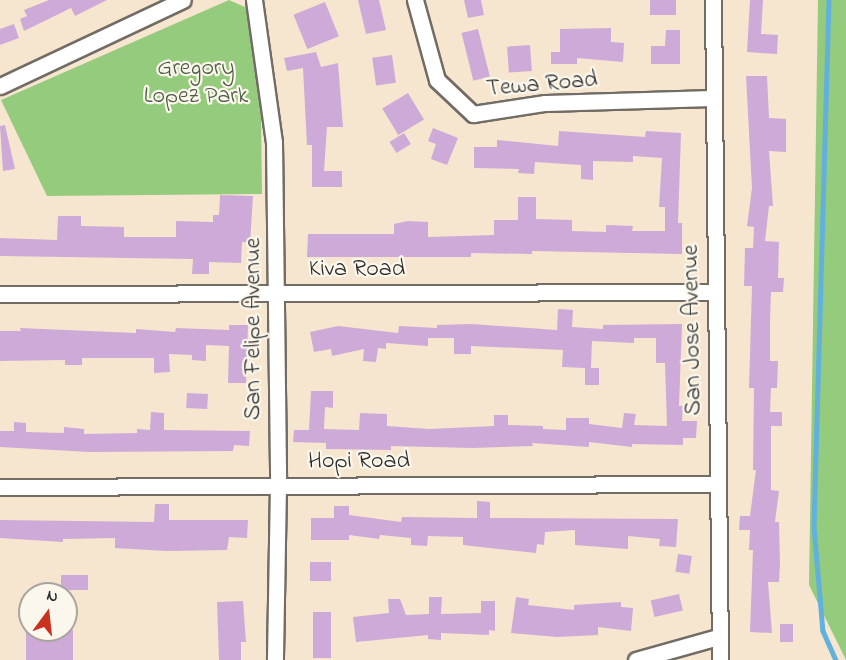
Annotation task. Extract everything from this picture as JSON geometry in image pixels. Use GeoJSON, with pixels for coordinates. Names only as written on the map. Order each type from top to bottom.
{"type":"FeatureCollection","features":[{"type":"Feature","properties":{"kind":"street"},"geometry":{"type":"LineString","coordinates":[[0,86],[183,0]]}},
{"type":"Feature","properties":{"kind":"street","name":"San Felipe Avenue"},"geometry":{"type":"LineString","coordinates":[[254,0],[274,142],[278,485],[275,660]]}},
{"type":"Feature","properties":{"kind":"street","name":"Tewa Road"},"geometry":{"type":"LineString","coordinates":[[415,0],[436,80],[473,114],[545,103],[713,98]]}},
{"type":"Feature","properties":{"kind":"street","name":"San Jose Avenue"},"geometry":{"type":"LineString","coordinates":[[713,0],[714,292],[720,660]]}},
{"type":"Feature","properties":{"kind":"street","name":"Kiva Road"},"geometry":{"type":"LineString","coordinates":[[0,294],[714,292]]}},
{"type":"Feature","properties":{"kind":"street","name":"Hopi Road"},"geometry":{"type":"LineString","coordinates":[[0,487],[717,484]]}},
{"type":"Feature","properties":{"kind":"street"},"geometry":{"type":"LineString","coordinates":[[636,660],[718,637]]}},
{"type":"Feature","properties":{"kind":"green space","name":"Gregory Lopez Park"},"geometry":{"type":"Polygon","coordinates":[[[229,0],[247,8],[261,113],[262,194],[47,196],[1,100],[229,0]]]}},
{"type":"Feature","properties":{"kind":"green space"},"geometry":{"type":"Polygon","coordinates":[[[818,0],[846,0],[846,660],[809,585],[818,0]]]}},
{"type":"Feature","properties":{"kind":"building"},"geometry":{"type":"Polygon","coordinates":[[[49,0],[107,0],[75,16],[71,8],[24,31],[20,19],[27,16],[24,10],[49,0]]]}},
{"type":"Feature","properties":{"kind":"building"},"geometry":{"type":"Polygon","coordinates":[[[358,0],[379,0],[386,30],[366,34],[358,0]]]}},
{"type":"Feature","properties":{"kind":"building"},"geometry":{"type":"Polygon","coordinates":[[[464,0],[481,0],[484,15],[468,18],[464,0]]]}},
{"type":"Feature","properties":{"kind":"building"},"geometry":{"type":"Polygon","coordinates":[[[650,0],[676,0],[676,15],[650,15],[650,0]]]}},
{"type":"Feature","properties":{"kind":"building"},"geometry":{"type":"Polygon","coordinates":[[[750,0],[763,0],[761,34],[778,35],[777,54],[747,52],[750,0]]]}},
{"type":"Feature","properties":{"kind":"building"},"geometry":{"type":"Polygon","coordinates":[[[325,2],[339,36],[307,49],[293,15],[325,2]]]}},
{"type":"Feature","properties":{"kind":"building"},"geometry":{"type":"Polygon","coordinates":[[[14,24],[19,38],[0,45],[0,29],[14,24]]]}},
{"type":"Feature","properties":{"kind":"building"},"geometry":{"type":"Polygon","coordinates":[[[611,28],[611,42],[624,43],[623,62],[577,58],[577,64],[551,64],[551,52],[560,52],[560,29],[611,28]]]}},
{"type":"Feature","properties":{"kind":"building"},"geometry":{"type":"Polygon","coordinates":[[[478,29],[490,77],[473,81],[462,33],[478,29]]]}},
{"type":"Feature","properties":{"kind":"building"},"geometry":{"type":"Polygon","coordinates":[[[666,30],[680,30],[680,64],[651,64],[651,46],[665,46],[666,30]]]}},
{"type":"Feature","properties":{"kind":"building"},"geometry":{"type":"Polygon","coordinates":[[[530,45],[532,71],[509,73],[507,47],[530,45]]]}},
{"type":"Feature","properties":{"kind":"building"},"geometry":{"type":"Polygon","coordinates":[[[316,52],[321,67],[338,63],[343,127],[327,127],[324,171],[342,171],[342,187],[312,187],[312,145],[307,145],[303,68],[287,71],[284,58],[316,52]]]}},
{"type":"Feature","properties":{"kind":"building"},"geometry":{"type":"Polygon","coordinates":[[[392,55],[396,83],[376,86],[372,58],[392,55]]]}},
{"type":"Feature","properties":{"kind":"building"},"geometry":{"type":"Polygon","coordinates":[[[746,76],[767,76],[769,118],[786,119],[786,152],[769,151],[773,206],[769,206],[765,241],[779,242],[778,278],[784,278],[783,292],[771,292],[770,321],[770,361],[778,361],[777,388],[771,388],[770,412],[782,412],[782,426],[771,426],[771,490],[779,491],[775,522],[779,522],[780,563],[779,582],[768,582],[772,633],[750,632],[753,550],[749,550],[750,530],[739,530],[740,516],[750,516],[756,470],[753,470],[754,388],[749,388],[752,286],[744,286],[745,248],[753,248],[754,227],[747,226],[752,188],[746,76]]]}},
{"type":"Feature","properties":{"kind":"building"},"geometry":{"type":"Polygon","coordinates":[[[408,93],[424,120],[398,135],[382,108],[408,93]]]}},
{"type":"Feature","properties":{"kind":"building"},"geometry":{"type":"Polygon","coordinates":[[[5,125],[15,169],[3,171],[0,126],[5,125]]]}},
{"type":"Feature","properties":{"kind":"building"},"geometry":{"type":"Polygon","coordinates":[[[433,128],[458,138],[447,165],[431,159],[436,144],[428,141],[433,128]]]}},
{"type":"Feature","properties":{"kind":"building"},"geometry":{"type":"Polygon","coordinates":[[[559,131],[645,137],[646,131],[681,133],[678,223],[682,223],[682,254],[532,251],[532,254],[471,253],[471,257],[307,257],[308,234],[394,234],[394,224],[408,221],[428,222],[428,237],[494,235],[494,220],[518,220],[518,197],[536,197],[536,219],[572,220],[572,231],[606,232],[606,225],[633,226],[632,231],[665,231],[665,207],[659,207],[662,158],[633,156],[633,162],[593,161],[593,180],[581,179],[581,165],[535,162],[534,174],[518,173],[519,169],[474,168],[474,147],[497,147],[497,140],[558,146],[559,131]]]}},
{"type":"Feature","properties":{"kind":"building"},"geometry":{"type":"Polygon","coordinates":[[[404,133],[411,144],[396,153],[390,142],[404,133]]]}},
{"type":"Feature","properties":{"kind":"building"},"geometry":{"type":"Polygon","coordinates":[[[220,195],[253,196],[250,243],[242,242],[241,263],[209,262],[209,274],[192,274],[193,259],[0,256],[0,238],[57,240],[58,216],[81,216],[81,226],[124,227],[124,237],[176,237],[176,221],[213,222],[213,215],[219,215],[220,195]]]}},
{"type":"Feature","properties":{"kind":"building"},"geometry":{"type":"Polygon","coordinates":[[[558,309],[573,310],[572,327],[603,329],[603,325],[682,324],[679,406],[683,406],[682,421],[697,421],[696,438],[683,438],[683,445],[632,444],[632,447],[589,442],[589,447],[532,443],[533,446],[472,448],[391,446],[391,450],[326,449],[326,443],[293,442],[294,430],[309,430],[311,391],[333,391],[333,408],[325,407],[324,429],[359,430],[360,413],[387,414],[387,426],[429,429],[494,426],[494,415],[508,415],[508,425],[543,426],[543,429],[566,430],[566,418],[589,418],[589,424],[622,428],[624,413],[636,414],[634,425],[667,426],[665,363],[656,363],[656,338],[634,338],[634,343],[592,341],[591,368],[599,368],[599,385],[585,385],[585,368],[562,367],[563,350],[471,346],[471,354],[454,354],[454,338],[428,338],[428,346],[386,343],[386,349],[378,348],[376,362],[363,361],[364,349],[332,356],[331,349],[314,352],[310,332],[338,326],[398,333],[399,326],[437,328],[437,325],[471,324],[557,330],[558,309]]]}},
{"type":"Feature","properties":{"kind":"building"},"geometry":{"type":"Polygon","coordinates":[[[229,325],[248,325],[246,383],[228,383],[229,346],[206,345],[206,361],[192,360],[192,355],[169,354],[170,372],[154,373],[154,358],[82,358],[82,365],[65,365],[65,360],[0,361],[0,331],[21,331],[20,328],[136,333],[136,329],[175,332],[176,328],[229,330],[229,325]]]}},
{"type":"Feature","properties":{"kind":"building"},"geometry":{"type":"Polygon","coordinates":[[[187,393],[208,394],[207,409],[186,408],[187,393]]]}},
{"type":"Feature","properties":{"kind":"building"},"geometry":{"type":"Polygon","coordinates":[[[151,412],[164,413],[164,430],[250,431],[249,446],[234,445],[233,451],[90,452],[0,447],[0,431],[14,431],[14,422],[26,423],[26,432],[64,433],[64,427],[84,429],[84,434],[137,433],[137,429],[150,430],[151,412]]]}},
{"type":"Feature","properties":{"kind":"building"},"geometry":{"type":"Polygon","coordinates":[[[477,501],[490,502],[490,518],[678,519],[676,547],[659,546],[660,539],[628,536],[628,549],[575,545],[575,530],[545,532],[544,545],[537,544],[536,553],[463,545],[463,537],[428,536],[427,546],[411,545],[411,538],[380,535],[379,539],[349,535],[349,540],[311,540],[311,518],[334,518],[334,506],[349,506],[349,515],[401,522],[402,517],[477,518],[477,501]]]}},
{"type":"Feature","properties":{"kind":"building"},"geometry":{"type":"Polygon","coordinates":[[[155,504],[169,504],[169,520],[248,520],[247,538],[229,537],[227,550],[166,551],[115,548],[115,538],[63,539],[63,542],[0,538],[0,520],[154,522],[155,504]]]}},
{"type":"Feature","properties":{"kind":"building"},"geometry":{"type":"Polygon","coordinates":[[[678,554],[692,556],[689,574],[675,572],[678,554]]]}},
{"type":"Feature","properties":{"kind":"building"},"geometry":{"type":"Polygon","coordinates":[[[310,562],[331,562],[331,581],[310,581],[310,562]]]}},
{"type":"Feature","properties":{"kind":"building"},"geometry":{"type":"Polygon","coordinates":[[[61,575],[88,575],[88,590],[78,590],[78,582],[61,582],[61,575]]]}},
{"type":"Feature","properties":{"kind":"building"},"geometry":{"type":"Polygon","coordinates":[[[679,594],[683,611],[655,617],[651,601],[679,594]]]}},
{"type":"Feature","properties":{"kind":"building"},"geometry":{"type":"Polygon","coordinates":[[[429,597],[442,597],[441,614],[481,613],[481,601],[495,601],[495,631],[489,630],[489,635],[441,633],[441,640],[428,639],[428,635],[356,642],[353,617],[389,613],[388,599],[400,599],[406,615],[429,614],[429,597]]]}},
{"type":"Feature","properties":{"kind":"building"},"geometry":{"type":"Polygon","coordinates":[[[516,597],[529,599],[528,605],[574,610],[574,605],[621,602],[621,607],[633,608],[631,631],[598,627],[598,635],[557,637],[511,633],[516,597]]]}},
{"type":"Feature","properties":{"kind":"building"},"geometry":{"type":"Polygon","coordinates":[[[243,601],[246,642],[241,642],[241,660],[219,660],[217,602],[243,601]]]}},
{"type":"Feature","properties":{"kind":"building"},"geometry":{"type":"Polygon","coordinates":[[[313,612],[331,612],[331,658],[313,658],[313,612]]]}},
{"type":"Feature","properties":{"kind":"building"},"geometry":{"type":"Polygon","coordinates":[[[780,624],[793,624],[793,642],[780,642],[780,624]]]}},
{"type":"Feature","properties":{"kind":"building"},"geometry":{"type":"Polygon","coordinates":[[[26,642],[73,642],[73,660],[26,660],[26,642]]]}},
{"type":"Feature","properties":{"kind":"waterway"},"geometry":{"type":"LineString","coordinates":[[829,0],[814,527],[823,631],[836,660]]}}]}
